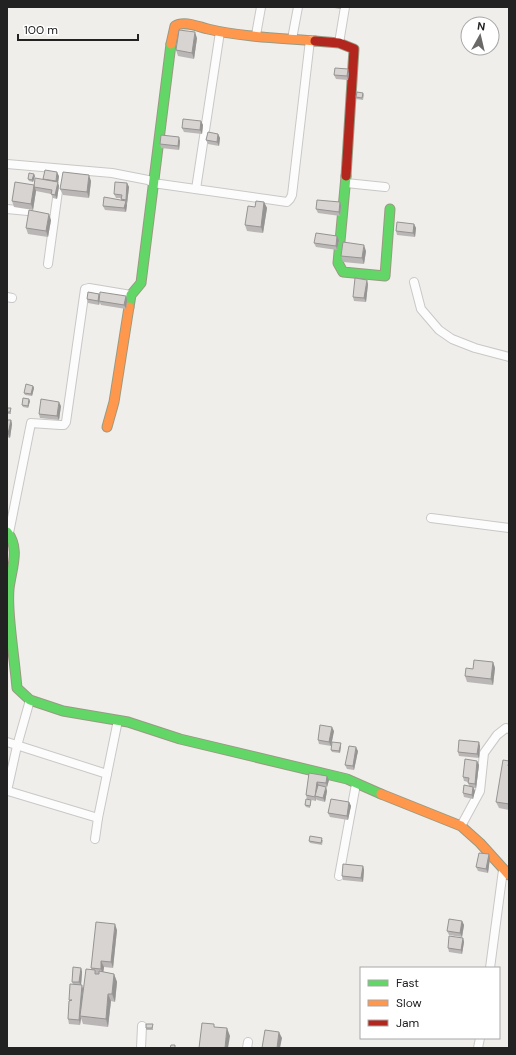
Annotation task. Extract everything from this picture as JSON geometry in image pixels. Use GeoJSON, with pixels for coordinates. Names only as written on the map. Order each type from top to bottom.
{"type":"FeatureCollection","features":[{"type":"Feature","properties":{"kind":"street"},"geometry":{"type":"LineString","coordinates":[[256,35],[261,7]]}},
{"type":"Feature","properties":{"kind":"street"},"geometry":{"type":"LineString","coordinates":[[292,39],[298,7]]}},
{"type":"Feature","properties":{"kind":"street"},"geometry":{"type":"LineString","coordinates":[[339,43],[345,7]]}},
{"type":"Feature","properties":{"kind":"street"},"geometry":{"type":"LineString","coordinates":[[107,427],[114,402],[131,295],[141,283],[163,104],[175,26],[178,24],[186,24],[220,32],[339,43],[354,49],[346,183],[338,263],[343,272],[385,276],[390,209]]}},
{"type":"Feature","properties":{"kind":"street"},"geometry":{"type":"LineString","coordinates":[[196,189],[220,32]]}},
{"type":"Feature","properties":{"kind":"street"},"geometry":{"type":"LineString","coordinates":[[7,164],[112,173],[148,180],[153,183],[287,202],[292,195],[310,40]]}},
{"type":"Feature","properties":{"kind":"street"},"geometry":{"type":"LineString","coordinates":[[48,264],[62,169]]}},
{"type":"Feature","properties":{"kind":"street"},"geometry":{"type":"LineString","coordinates":[[346,183],[385,187]]}},
{"type":"Feature","properties":{"kind":"street"},"geometry":{"type":"LineString","coordinates":[[7,209],[28,211]]}},
{"type":"Feature","properties":{"kind":"street"},"geometry":{"type":"LineString","coordinates":[[414,282],[421,309],[439,330],[452,339],[475,348],[509,357]]}},
{"type":"Feature","properties":{"kind":"street"},"geometry":{"type":"LineString","coordinates":[[131,295],[89,288],[86,289],[66,422],[64,425],[32,423],[8,533],[13,544],[14,564],[8,609],[17,688],[30,700],[63,711],[128,722],[180,739],[347,779],[461,826],[480,843],[506,873],[490,967]]}},
{"type":"Feature","properties":{"kind":"street"},"geometry":{"type":"LineString","coordinates":[[431,518],[509,528]]}},
{"type":"Feature","properties":{"kind":"street"},"geometry":{"type":"LineString","coordinates":[[30,700],[17,746],[7,791],[98,818]]}},
{"type":"Feature","properties":{"kind":"street"},"geometry":{"type":"LineString","coordinates":[[95,839],[118,720]]}},
{"type":"Feature","properties":{"kind":"street"},"geometry":{"type":"LineString","coordinates":[[461,826],[480,791],[484,753],[497,735],[506,728],[509,729]]}},
{"type":"Feature","properties":{"kind":"street"},"geometry":{"type":"LineString","coordinates":[[7,742],[107,774]]}},
{"type":"Feature","properties":{"kind":"street"},"geometry":{"type":"LineString","coordinates":[[339,876],[356,784]]}},
{"type":"Feature","properties":{"kind":"street"},"geometry":{"type":"LineString","coordinates":[[141,1048],[142,1026]]}},
{"type":"Feature","properties":{"kind":"building"},"geometry":{"type":"Polygon","coordinates":[[[179,30],[195,32],[192,53],[176,50],[179,30]]]}},
{"type":"Feature","properties":{"kind":"building"},"geometry":{"type":"Polygon","coordinates":[[[335,68],[348,69],[347,76],[334,75],[335,68]]]}},
{"type":"Feature","properties":{"kind":"building"},"geometry":{"type":"Polygon","coordinates":[[[357,92],[363,93],[362,98],[356,97],[357,92]]]}},
{"type":"Feature","properties":{"kind":"building"},"geometry":{"type":"Polygon","coordinates":[[[183,119],[201,121],[200,130],[182,128],[183,119]]]}},
{"type":"Feature","properties":{"kind":"building"},"geometry":{"type":"Polygon","coordinates":[[[208,132],[218,134],[217,142],[206,140],[208,132]]]}},
{"type":"Feature","properties":{"kind":"building"},"geometry":{"type":"Polygon","coordinates":[[[161,135],[179,137],[178,146],[160,144],[161,135]]]}},
{"type":"Feature","properties":{"kind":"building"},"geometry":{"type":"Polygon","coordinates":[[[45,170],[57,172],[56,181],[43,179],[45,170]]]}},
{"type":"Feature","properties":{"kind":"building"},"geometry":{"type":"Polygon","coordinates":[[[63,172],[89,175],[87,192],[60,189],[63,172]]]}},
{"type":"Feature","properties":{"kind":"building"},"geometry":{"type":"Polygon","coordinates":[[[29,173],[34,174],[32,180],[28,179],[29,173]]]}},
{"type":"Feature","properties":{"kind":"building"},"geometry":{"type":"Polygon","coordinates":[[[35,178],[58,182],[55,195],[51,194],[52,190],[34,187],[35,178]]]}},
{"type":"Feature","properties":{"kind":"building"},"geometry":{"type":"Polygon","coordinates":[[[15,182],[34,185],[31,204],[12,201],[15,182]]]}},
{"type":"Feature","properties":{"kind":"building"},"geometry":{"type":"Polygon","coordinates":[[[115,182],[127,183],[126,200],[121,199],[122,195],[114,194],[115,182]]]}},
{"type":"Feature","properties":{"kind":"building"},"geometry":{"type":"Polygon","coordinates":[[[104,197],[126,201],[124,208],[103,206],[104,197]]]}},
{"type":"Feature","properties":{"kind":"building"},"geometry":{"type":"Polygon","coordinates":[[[317,200],[340,202],[339,212],[316,209],[317,200]]]}},
{"type":"Feature","properties":{"kind":"building"},"geometry":{"type":"Polygon","coordinates":[[[256,201],[264,202],[261,227],[245,225],[248,206],[255,207],[256,201]]]}},
{"type":"Feature","properties":{"kind":"building"},"geometry":{"type":"Polygon","coordinates":[[[29,210],[49,214],[46,231],[26,228],[29,210]]]}},
{"type":"Feature","properties":{"kind":"building"},"geometry":{"type":"Polygon","coordinates":[[[397,222],[414,224],[413,233],[396,231],[397,222]]]}},
{"type":"Feature","properties":{"kind":"building"},"geometry":{"type":"Polygon","coordinates":[[[316,233],[337,236],[336,246],[314,243],[316,233]]]}},
{"type":"Feature","properties":{"kind":"building"},"geometry":{"type":"Polygon","coordinates":[[[343,242],[364,245],[362,258],[341,256],[343,242]]]}},
{"type":"Feature","properties":{"kind":"building"},"geometry":{"type":"Polygon","coordinates":[[[355,278],[367,280],[364,298],[353,297],[355,278]]]}},
{"type":"Feature","properties":{"kind":"building"},"geometry":{"type":"Polygon","coordinates":[[[88,292],[99,294],[98,301],[87,299],[88,292]]]}},
{"type":"Feature","properties":{"kind":"building"},"geometry":{"type":"Polygon","coordinates":[[[100,292],[126,296],[124,305],[99,301],[100,292]]]}},
{"type":"Feature","properties":{"kind":"building"},"geometry":{"type":"Polygon","coordinates":[[[26,384],[33,386],[31,394],[24,393],[26,384]]]}},
{"type":"Feature","properties":{"kind":"building"},"geometry":{"type":"Polygon","coordinates":[[[23,398],[29,399],[28,406],[22,405],[23,398]]]}},
{"type":"Feature","properties":{"kind":"building"},"geometry":{"type":"Polygon","coordinates":[[[41,399],[59,402],[57,416],[39,414],[41,399]]]}},
{"type":"Feature","properties":{"kind":"building"},"geometry":{"type":"Polygon","coordinates":[[[7,408],[11,408],[10,412],[7,412],[7,408]]]}},
{"type":"Feature","properties":{"kind":"building"},"geometry":{"type":"Polygon","coordinates":[[[7,420],[11,420],[8,434],[7,434],[7,420]]]}},
{"type":"Feature","properties":{"kind":"building"},"geometry":{"type":"Polygon","coordinates":[[[474,660],[493,662],[491,679],[465,676],[466,668],[473,669],[474,660]]]}},
{"type":"Feature","properties":{"kind":"building"},"geometry":{"type":"Polygon","coordinates":[[[320,725],[332,727],[329,742],[318,740],[320,725]]]}},
{"type":"Feature","properties":{"kind":"building"},"geometry":{"type":"Polygon","coordinates":[[[459,740],[479,742],[477,754],[458,752],[459,740]]]}},
{"type":"Feature","properties":{"kind":"building"},"geometry":{"type":"Polygon","coordinates":[[[332,742],[341,743],[339,751],[331,750],[332,742]]]}},
{"type":"Feature","properties":{"kind":"building"},"geometry":{"type":"Polygon","coordinates":[[[349,746],[356,747],[353,766],[345,765],[349,746]]]}},
{"type":"Feature","properties":{"kind":"building"},"geometry":{"type":"Polygon","coordinates":[[[465,759],[477,761],[475,784],[468,783],[469,778],[463,777],[465,759]]]}},
{"type":"Feature","properties":{"kind":"building"},"geometry":{"type":"Polygon","coordinates":[[[503,760],[509,761],[509,804],[496,802],[503,760]]]}},
{"type":"Feature","properties":{"kind":"building"},"geometry":{"type":"Polygon","coordinates":[[[309,773],[327,776],[326,783],[317,782],[315,797],[306,795],[309,773]]]}},
{"type":"Feature","properties":{"kind":"building"},"geometry":{"type":"Polygon","coordinates":[[[318,785],[326,787],[323,798],[315,796],[318,785]]]}},
{"type":"Feature","properties":{"kind":"building"},"geometry":{"type":"Polygon","coordinates":[[[464,785],[473,787],[472,795],[463,793],[464,785]]]}},
{"type":"Feature","properties":{"kind":"building"},"geometry":{"type":"Polygon","coordinates":[[[306,799],[311,800],[310,806],[305,805],[306,799]]]}},
{"type":"Feature","properties":{"kind":"building"},"geometry":{"type":"Polygon","coordinates":[[[331,799],[349,802],[347,816],[328,813],[331,799]]]}},
{"type":"Feature","properties":{"kind":"building"},"geometry":{"type":"Polygon","coordinates":[[[310,836],[322,838],[321,843],[309,841],[310,836]]]}},
{"type":"Feature","properties":{"kind":"building"},"geometry":{"type":"Polygon","coordinates":[[[479,853],[489,854],[486,869],[476,867],[479,853]]]}},
{"type":"Feature","properties":{"kind":"building"},"geometry":{"type":"Polygon","coordinates":[[[343,864],[363,866],[361,878],[342,876],[343,864]]]}},
{"type":"Feature","properties":{"kind":"building"},"geometry":{"type":"Polygon","coordinates":[[[449,919],[462,921],[460,933],[447,931],[449,919]]]}},
{"type":"Feature","properties":{"kind":"building"},"geometry":{"type":"Polygon","coordinates":[[[96,922],[115,924],[111,962],[101,961],[101,969],[91,968],[96,922]]]}},
{"type":"Feature","properties":{"kind":"building"},"geometry":{"type":"Polygon","coordinates":[[[449,936],[463,938],[461,950],[448,948],[449,936]]]}},
{"type":"Feature","properties":{"kind":"building"},"geometry":{"type":"Polygon","coordinates":[[[73,967],[81,968],[79,982],[72,982],[73,967]]]}},
{"type":"Feature","properties":{"kind":"building"},"geometry":{"type":"Polygon","coordinates":[[[86,969],[95,970],[95,974],[99,974],[99,971],[114,974],[112,994],[108,994],[106,1019],[80,1016],[86,969]]]}},
{"type":"Feature","properties":{"kind":"building"},"geometry":{"type":"Polygon","coordinates":[[[70,984],[82,985],[79,1020],[68,1019],[69,1001],[72,1000],[69,1000],[70,984]]]}},
{"type":"Feature","properties":{"kind":"building"},"geometry":{"type":"Polygon","coordinates":[[[202,1023],[214,1024],[214,1027],[227,1028],[225,1048],[199,1048],[202,1023]]]}},
{"type":"Feature","properties":{"kind":"building"},"geometry":{"type":"Polygon","coordinates":[[[146,1024],[153,1024],[152,1028],[146,1028],[146,1024]]]}},
{"type":"Feature","properties":{"kind":"building"},"geometry":{"type":"Polygon","coordinates":[[[265,1030],[279,1032],[277,1048],[262,1048],[265,1030]]]}},
{"type":"Feature","properties":{"kind":"building"},"geometry":{"type":"Polygon","coordinates":[[[171,1045],[175,1045],[175,1048],[170,1048],[171,1045]]]}},
{"type":"Feature","properties":{"kind":"traffic: fast"},"geometry":{"type":"LineString","coordinates":[[129,307],[131,295],[141,283],[171,44]]}},
{"type":"Feature","properties":{"kind":"traffic: fast"},"geometry":{"type":"LineString","coordinates":[[346,176],[338,263],[343,272],[385,276],[390,209]]}},
{"type":"Feature","properties":{"kind":"traffic: fast"},"geometry":{"type":"LineString","coordinates":[[7,532],[14,545],[14,559],[9,589],[9,602],[17,688],[30,700],[63,711],[128,722],[180,739],[347,779],[381,794]]}},
{"type":"Feature","properties":{"kind":"traffic: slow"},"geometry":{"type":"LineString","coordinates":[[171,44],[175,26],[179,24],[192,24],[234,34],[315,41]]}},
{"type":"Feature","properties":{"kind":"traffic: slow"},"geometry":{"type":"LineString","coordinates":[[107,427],[114,402],[129,307]]}},
{"type":"Feature","properties":{"kind":"traffic: slow"},"geometry":{"type":"LineString","coordinates":[[381,794],[461,826],[480,843],[509,875]]}},
{"type":"Feature","properties":{"kind":"traffic: jam"},"geometry":{"type":"LineString","coordinates":[[315,41],[339,43],[354,49],[346,176]]}}]}
